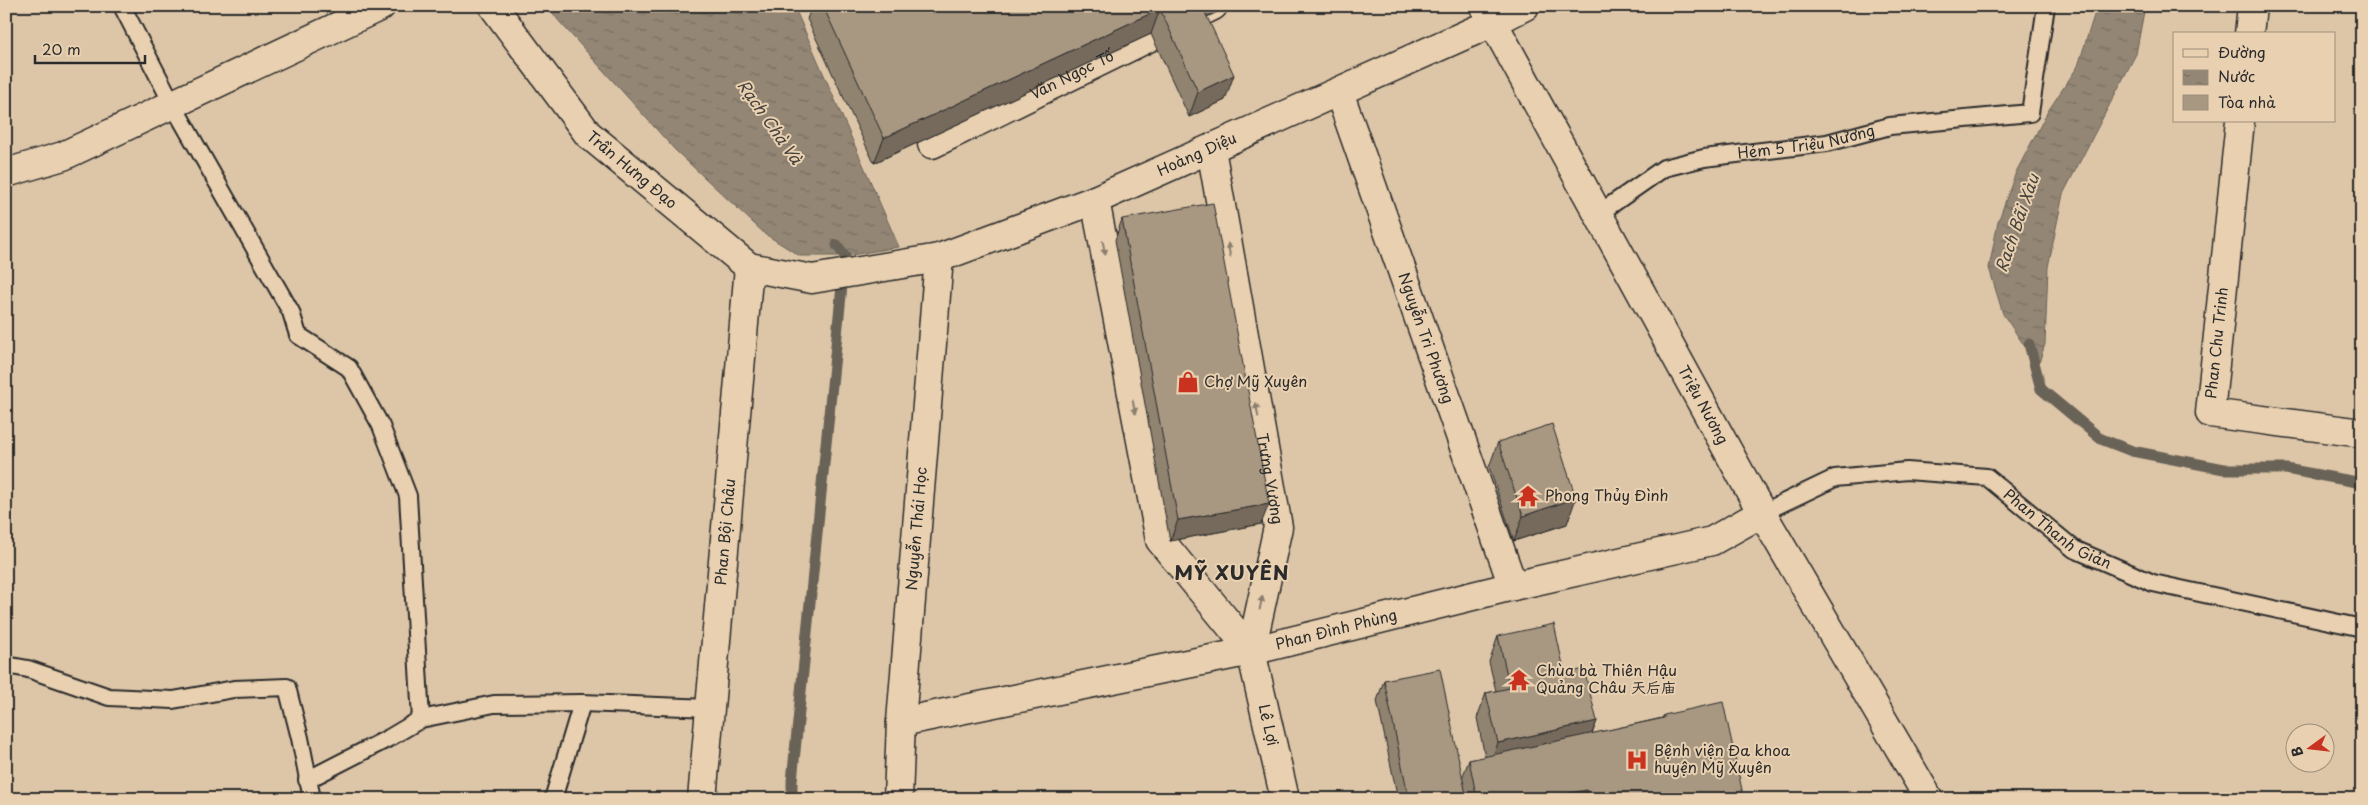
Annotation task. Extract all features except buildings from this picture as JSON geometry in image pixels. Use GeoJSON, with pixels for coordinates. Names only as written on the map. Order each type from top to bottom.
{"type":"FeatureCollection","features":[{"type":"Feature","properties":{"kind":"street"},"geometry":{"type":"LineString","coordinates":[[6,173],[63,156],[381,6]]}},
{"type":"Feature","properties":{"kind":"street","name":"Trần Hưng Đạo"},"geometry":{"type":"LineString","coordinates":[[493,6],[588,134],[749,267],[812,279]]}},
{"type":"Feature","properties":{"kind":"street","name":"Văn Ngọc Tố"},"geometry":{"type":"LineString","coordinates":[[932,144],[1213,6]]}},
{"type":"Feature","properties":{"kind":"street","name":"Hoàng Diệu"},"geometry":{"type":"LineString","coordinates":[[812,279],[939,258],[1095,200],[1340,92],[1488,15],[1525,6]]}},
{"type":"Feature","properties":{"kind":"street"},"geometry":{"type":"LineString","coordinates":[[2249,32],[2252,6]]}},
{"type":"Feature","properties":{"kind":"street","name":"Triệu Nương"},"geometry":{"type":"LineString","coordinates":[[1488,15],[1762,513],[1930,799]]}},
{"type":"Feature","properties":{"kind":"street","name":"Nguyễn Tri Phương"},"geometry":{"type":"LineString","coordinates":[[1340,92],[1513,586]]}},
{"type":"Feature","properties":{"kind":"street","name":"Phan Chu Trinh"},"geometry":{"type":"LineString","coordinates":[[2240,122],[2210,413],[2362,433]]}},
{"type":"Feature","properties":{"kind":"street","name":"Trưng Vương"},"geometry":{"type":"LineString","coordinates":[[1211,149],[1278,527],[1251,651]]}},
{"type":"Feature","properties":{"kind":"street"},"geometry":{"type":"LineString","coordinates":[[1095,200],[1160,540],[1251,651]]}},
{"type":"Feature","properties":{"kind":"street","name":"Nguyễn Thái Học"},"geometry":{"type":"LineString","coordinates":[[898,799],[901,722],[939,258]]}},
{"type":"Feature","properties":{"kind":"street","name":"Phan Bội Châu"},"geometry":{"type":"LineString","coordinates":[[702,799],[749,267]]}},
{"type":"Feature","properties":{"kind":"street","name":"Phan Đình Phùng"},"geometry":{"type":"LineString","coordinates":[[901,722],[1251,651],[1513,586],[1712,542],[1762,513]]}},
{"type":"Feature","properties":{"kind":"street","name":"Lê Lợi"},"geometry":{"type":"LineString","coordinates":[[1251,651],[1285,799]]}},
{"type":"Feature","properties":{"kind":"lane"},"geometry":{"type":"LineString","coordinates":[[122,6],[173,105],[291,312],[298,335],[348,368],[381,426],[408,496],[421,719]]}},
{"type":"Feature","properties":{"kind":"lane","name":"Hẻm 5 Triệu Nương"},"geometry":{"type":"LineString","coordinates":[[1598,214],[1664,168],[1704,158],[1827,143],[1890,126],[2030,113],[2046,6]]}},
{"type":"Feature","properties":{"kind":"lane","name":"Phan Thanh Giản"},"geometry":{"type":"LineString","coordinates":[[1762,513],[1835,478],[1907,471],[1987,477],[2074,549],[2153,583],[2362,628]]}},
{"type":"Feature","properties":{"kind":"lane"},"geometry":{"type":"LineString","coordinates":[[6,665],[28,669],[109,698],[173,700],[234,689],[287,687],[300,738],[312,799]]}},
{"type":"Feature","properties":{"kind":"lane"},"geometry":{"type":"LineString","coordinates":[[553,799],[582,703]]}},
{"type":"Feature","properties":{"kind":"lane"},"geometry":{"type":"LineString","coordinates":[[307,780],[389,738],[421,719],[494,704],[582,703],[710,708]]}},
{"type":"Feature","properties":{"kind":"water","name":"Rạch Chà Và"},"geometry":{"type":"Polygon","coordinates":[[[548,6],[794,6],[899,247],[845,256],[800,256],[765,234],[675,150],[558,20],[548,6]]]}},
{"type":"Feature","properties":{"kind":"water"},"geometry":{"type":"Polygon","coordinates":[[[2097,6],[2145,6],[2136,54],[2063,194],[2048,267],[2045,344],[2038,366],[2003,314],[1989,268],[1998,222],[2016,172],[2048,111],[2078,66],[2097,6]]]}},
{"type":"Feature","properties":{"kind":"waterway"},"geometry":{"type":"LineString","coordinates":[[792,799],[792,781],[845,256],[837,245]]}},
{"type":"Feature","properties":{"kind":"waterway","name":"Rach Bãi Xàu"},"geometry":{"type":"LineString","coordinates":[[2029,344],[2041,389],[2101,439],[2132,451],[2224,469],[2286,469],[2362,483]]}},
{"type":"Feature","properties":{"kind":"place","name":"Chợ Mỹ Xuyên"},"geometry":{"type":"Point","coordinates":[1188,382]}},
{"type":"Feature","properties":{"kind":"place","name":"Phong Thủy Đình"},"geometry":{"type":"Point","coordinates":[1528,496]}},
{"type":"Feature","properties":{"kind":"place","name":"Chùa bà Thiên Hậu Quảng Châu 天后庙"},"geometry":{"type":"Point","coordinates":[1519,680]}},
{"type":"Feature","properties":{"kind":"place","name":"Bệnh viện Đa khoa huyện Mỹ Xuyên"},"geometry":{"type":"Point","coordinates":[1637,760]}},
{"type":"Feature","properties":{"kind":"district","name":"MỸ XUYÊN"},"geometry":{"type":"Point","coordinates":[1232,573]}}]}
